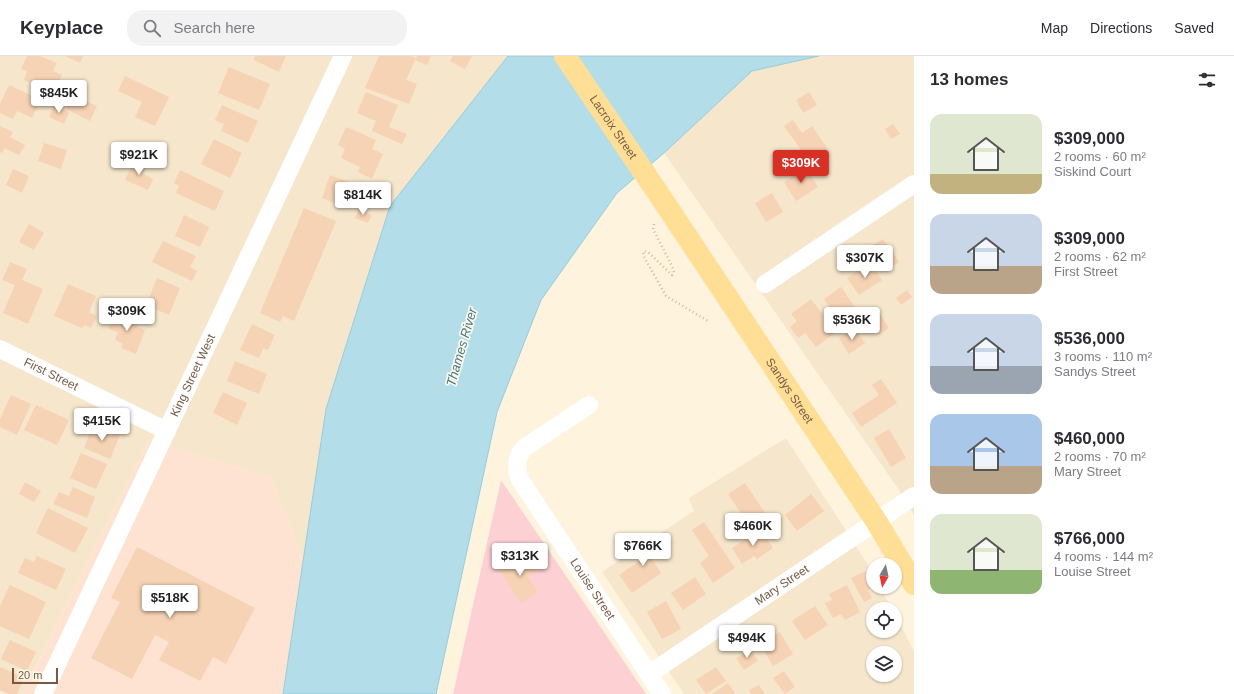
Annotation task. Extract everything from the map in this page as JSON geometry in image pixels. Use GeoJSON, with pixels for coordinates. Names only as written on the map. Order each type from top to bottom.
{"type":"FeatureCollection","features":[{"type":"Feature","properties":{"kind":"main road","name":"Lacroix Street"},"geometry":{"type":"LineString","coordinates":[[565,56],[662,199]]}},
{"type":"Feature","properties":{"kind":"main road","name":"Sandys Street"},"geometry":{"type":"LineString","coordinates":[[662,199],[876,521],[914,584]]}},
{"type":"Feature","properties":{"kind":"street","name":"King Street West"},"geometry":{"type":"LineString","coordinates":[[43,694],[343,56]]}},
{"type":"Feature","properties":{"kind":"street"},"geometry":{"type":"LineString","coordinates":[[765,284],[914,184]]}},
{"type":"Feature","properties":{"kind":"street","name":"First Street"},"geometry":{"type":"LineString","coordinates":[[0,349],[167,431]]}},
{"type":"Feature","properties":{"kind":"street","name":"Louise Street"},"geometry":{"type":"LineString","coordinates":[[589,405],[524,448],[519,454],[517,462],[519,478],[662,694]]}},
{"type":"Feature","properties":{"kind":"street","name":"Mary Street"},"geometry":{"type":"LineString","coordinates":[[649,674],[914,496]]}},
{"type":"Feature","properties":{"kind":"path"},"geometry":{"type":"LineString","coordinates":[[654,224],[653,229],[674,272],[672,275],[649,253],[644,251],[643,255],[653,274],[666,296],[708,321]]}},
{"type":"Feature","properties":{"kind":"shaded area"},"geometry":{"type":"Polygon","coordinates":[[[0,56],[508,56],[390,206],[326,409],[304,563],[271,478],[149,440],[22,694],[5,694],[0,692],[0,56]]]}},
{"type":"Feature","properties":{"kind":"shaded area"},"geometry":{"type":"Polygon","coordinates":[[[819,56],[914,56],[914,515],[899,490],[664,153],[752,71],[819,56]]]}},
{"type":"Feature","properties":{"kind":"shaded area"},"geometry":{"type":"Polygon","coordinates":[[[786,438],[866,562],[866,594],[884,594],[888,602],[866,602],[866,638],[902,638],[902,628],[914,651],[914,694],[684,694],[602,572],[694,511],[689,498],[786,438]]]}},
{"type":"Feature","properties":{"kind":"shaded area"},"geometry":{"type":"Polygon","coordinates":[[[149,440],[271,478],[304,563],[283,694],[22,694],[149,440]]]}},
{"type":"Feature","properties":{"kind":"shaded area"},"geometry":{"type":"Polygon","coordinates":[[[501,480],[646,694],[453,694],[501,480]]]}},
{"type":"Feature","properties":{"kind":"water","name":"Thames River"},"geometry":{"type":"Polygon","coordinates":[[[508,56],[819,56],[752,71],[664,153],[617,193],[541,300],[497,412],[436,694],[283,694],[326,409],[390,206],[508,56]]]}},
{"type":"Feature","properties":{"kind":"building"},"geometry":{"type":"Polygon","coordinates":[[[27,56],[40,56],[57,63],[53,71],[62,75],[54,93],[24,80],[27,71],[21,69],[27,56]]]}},
{"type":"Feature","properties":{"kind":"building"},"geometry":{"type":"Polygon","coordinates":[[[65,56],[83,56],[80,63],[65,56]]]}},
{"type":"Feature","properties":{"kind":"building"},"geometry":{"type":"Polygon","coordinates":[[[255,56],[286,56],[279,72],[254,60],[255,56]]]}},
{"type":"Feature","properties":{"kind":"building"},"geometry":{"type":"Polygon","coordinates":[[[379,56],[411,56],[416,58],[417,56],[431,56],[427,65],[415,60],[406,80],[417,84],[409,104],[365,88],[379,56]]]}},
{"type":"Feature","properties":{"kind":"building"},"geometry":{"type":"Polygon","coordinates":[[[453,56],[472,56],[465,69],[450,61],[453,56]]]}},
{"type":"Feature","properties":{"kind":"building"},"geometry":{"type":"Polygon","coordinates":[[[229,67],[270,84],[259,110],[218,93],[229,67]]]}},
{"type":"Feature","properties":{"kind":"building"},"geometry":{"type":"Polygon","coordinates":[[[125,76],[169,97],[155,126],[135,117],[142,102],[118,91],[125,76]]]}},
{"type":"Feature","properties":{"kind":"building"},"geometry":{"type":"Polygon","coordinates":[[[9,85],[41,100],[32,118],[17,111],[13,119],[0,113],[0,104],[9,85]]]}},
{"type":"Feature","properties":{"kind":"building"},"geometry":{"type":"Polygon","coordinates":[[[366,92],[398,105],[389,127],[407,134],[402,144],[372,131],[376,121],[357,113],[366,92]]]}},
{"type":"Feature","properties":{"kind":"building"},"geometry":{"type":"Polygon","coordinates":[[[809,92],[817,105],[803,113],[796,100],[809,92]]]}},
{"type":"Feature","properties":{"kind":"building"},"geometry":{"type":"Polygon","coordinates":[[[73,95],[97,106],[90,121],[66,109],[73,95]]]}},
{"type":"Feature","properties":{"kind":"building"},"geometry":{"type":"Polygon","coordinates":[[[54,105],[69,112],[64,124],[49,117],[54,105]]]}},
{"type":"Feature","properties":{"kind":"building"},"geometry":{"type":"Polygon","coordinates":[[[222,105],[258,121],[248,143],[221,131],[224,124],[215,120],[222,105]]]}},
{"type":"Feature","properties":{"kind":"building"},"geometry":{"type":"Polygon","coordinates":[[[793,120],[802,133],[812,126],[829,151],[811,164],[784,126],[793,120]]]}},
{"type":"Feature","properties":{"kind":"building"},"geometry":{"type":"Polygon","coordinates":[[[893,124],[900,134],[891,139],[885,129],[893,124]]]}},
{"type":"Feature","properties":{"kind":"building"},"geometry":{"type":"Polygon","coordinates":[[[0,126],[13,132],[10,137],[25,145],[19,155],[5,148],[2,153],[0,152],[0,126]]]}},
{"type":"Feature","properties":{"kind":"building"},"geometry":{"type":"Polygon","coordinates":[[[346,127],[376,140],[372,149],[383,154],[372,179],[358,172],[360,167],[341,158],[345,149],[338,145],[346,127]]]}},
{"type":"Feature","properties":{"kind":"building"},"geometry":{"type":"Polygon","coordinates":[[[214,139],[242,153],[230,178],[201,164],[214,139]]]}},
{"type":"Feature","properties":{"kind":"building"},"geometry":{"type":"Polygon","coordinates":[[[44,143],[67,150],[61,169],[38,161],[44,143]]]}},
{"type":"Feature","properties":{"kind":"building"},"geometry":{"type":"Polygon","coordinates":[[[134,160],[147,166],[143,174],[153,179],[148,190],[125,180],[134,160]]]}},
{"type":"Feature","properties":{"kind":"building"},"geometry":{"type":"Polygon","coordinates":[[[806,168],[818,187],[796,201],[784,182],[806,168]]]}},
{"type":"Feature","properties":{"kind":"building"},"geometry":{"type":"Polygon","coordinates":[[[13,169],[29,176],[22,193],[6,185],[13,169]]]}},
{"type":"Feature","properties":{"kind":"building"},"geometry":{"type":"Polygon","coordinates":[[[180,170],[224,191],[215,211],[176,193],[179,186],[174,183],[180,170]]]}},
{"type":"Feature","properties":{"kind":"building"},"geometry":{"type":"Polygon","coordinates":[[[330,175],[357,185],[353,196],[345,194],[341,206],[322,198],[330,175]]]}},
{"type":"Feature","properties":{"kind":"building"},"geometry":{"type":"Polygon","coordinates":[[[772,193],[783,212],[766,222],[755,203],[772,193]]]}},
{"type":"Feature","properties":{"kind":"building"},"geometry":{"type":"Polygon","coordinates":[[[304,208],[336,221],[294,321],[283,316],[280,322],[260,313],[304,208]]]}},
{"type":"Feature","properties":{"kind":"building"},"geometry":{"type":"Polygon","coordinates":[[[359,209],[372,215],[368,223],[355,218],[359,209]]]}},
{"type":"Feature","properties":{"kind":"building"},"geometry":{"type":"Polygon","coordinates":[[[184,215],[209,227],[200,247],[175,236],[184,215]]]}},
{"type":"Feature","properties":{"kind":"building"},"geometry":{"type":"Polygon","coordinates":[[[29,224],[44,233],[34,250],[19,242],[29,224]]]}},
{"type":"Feature","properties":{"kind":"building"},"geometry":{"type":"Polygon","coordinates":[[[883,239],[899,262],[886,271],[870,247],[883,239]]]}},
{"type":"Feature","properties":{"kind":"building"},"geometry":{"type":"Polygon","coordinates":[[[163,241],[196,256],[190,267],[197,271],[192,281],[152,262],[163,241]]]}},
{"type":"Feature","properties":{"kind":"building"},"geometry":{"type":"Polygon","coordinates":[[[10,262],[27,269],[22,280],[43,289],[28,324],[3,313],[15,285],[2,280],[10,262]]]}},
{"type":"Feature","properties":{"kind":"building"},"geometry":{"type":"Polygon","coordinates":[[[870,262],[882,280],[859,295],[847,278],[870,262]]]}},
{"type":"Feature","properties":{"kind":"building"},"geometry":{"type":"Polygon","coordinates":[[[157,278],[180,288],[169,315],[146,305],[157,278]]]}},
{"type":"Feature","properties":{"kind":"building"},"geometry":{"type":"Polygon","coordinates":[[[68,284],[96,296],[89,312],[97,316],[91,328],[84,325],[82,328],[54,316],[68,284]]]}},
{"type":"Feature","properties":{"kind":"building"},"geometry":{"type":"Polygon","coordinates":[[[841,287],[861,316],[843,327],[824,299],[841,287]]]}},
{"type":"Feature","properties":{"kind":"building"},"geometry":{"type":"Polygon","coordinates":[[[907,290],[912,297],[901,305],[896,298],[907,290]]]}},
{"type":"Feature","properties":{"kind":"building"},"geometry":{"type":"Polygon","coordinates":[[[811,299],[836,332],[816,347],[805,333],[798,338],[790,327],[797,321],[791,314],[811,299]]]}},
{"type":"Feature","properties":{"kind":"building"},"geometry":{"type":"Polygon","coordinates":[[[115,312],[139,322],[137,327],[145,330],[136,354],[121,348],[123,344],[115,340],[118,332],[108,329],[115,312]]]}},
{"type":"Feature","properties":{"kind":"building"},"geometry":{"type":"Polygon","coordinates":[[[879,313],[889,328],[879,335],[868,320],[879,313]]]}},
{"type":"Feature","properties":{"kind":"building"},"geometry":{"type":"Polygon","coordinates":[[[252,324],[275,335],[268,350],[263,348],[259,358],[240,350],[252,324]]]}},
{"type":"Feature","properties":{"kind":"building"},"geometry":{"type":"Polygon","coordinates":[[[855,328],[865,343],[849,354],[839,338],[855,328]]]}},
{"type":"Feature","properties":{"kind":"building"},"geometry":{"type":"Polygon","coordinates":[[[235,361],[267,374],[259,394],[227,381],[235,361]]]}},
{"type":"Feature","properties":{"kind":"building"},"geometry":{"type":"Polygon","coordinates":[[[881,379],[897,403],[861,427],[852,413],[879,395],[872,385],[881,379]]]}},
{"type":"Feature","properties":{"kind":"building"},"geometry":{"type":"Polygon","coordinates":[[[223,392],[247,403],[237,425],[213,413],[223,392]]]}},
{"type":"Feature","properties":{"kind":"building"},"geometry":{"type":"Polygon","coordinates":[[[11,395],[31,404],[17,435],[0,427],[0,419],[11,395]]]}},
{"type":"Feature","properties":{"kind":"building"},"geometry":{"type":"Polygon","coordinates":[[[36,405],[69,420],[57,445],[24,430],[36,405]]]}},
{"type":"Feature","properties":{"kind":"building"},"geometry":{"type":"Polygon","coordinates":[[[93,425],[120,435],[110,459],[84,448],[93,425]]]}},
{"type":"Feature","properties":{"kind":"building"},"geometry":{"type":"Polygon","coordinates":[[[889,429],[906,458],[891,467],[874,438],[889,429]]]}},
{"type":"Feature","properties":{"kind":"building"},"geometry":{"type":"Polygon","coordinates":[[[81,453],[107,464],[96,489],[70,478],[81,453]]]}},
{"type":"Feature","properties":{"kind":"building"},"geometry":{"type":"Polygon","coordinates":[[[25,482],[41,491],[34,502],[19,494],[25,482]]]}},
{"type":"Feature","properties":{"kind":"building"},"geometry":{"type":"Polygon","coordinates":[[[745,483],[765,513],[748,524],[728,494],[745,483]]]}},
{"type":"Feature","properties":{"kind":"building"},"geometry":{"type":"Polygon","coordinates":[[[73,487],[95,497],[87,518],[53,504],[59,492],[69,496],[73,487]]]}},
{"type":"Feature","properties":{"kind":"building"},"geometry":{"type":"Polygon","coordinates":[[[811,494],[824,511],[797,531],[785,515],[811,494]]]}},
{"type":"Feature","properties":{"kind":"building"},"geometry":{"type":"Polygon","coordinates":[[[48,508],[88,528],[75,553],[36,533],[48,508]]]}},
{"type":"Feature","properties":{"kind":"building"},"geometry":{"type":"Polygon","coordinates":[[[704,522],[735,568],[713,583],[700,563],[709,556],[692,530],[704,522]]]}},
{"type":"Feature","properties":{"kind":"building"},"geometry":{"type":"Polygon","coordinates":[[[760,529],[773,548],[757,559],[754,556],[742,564],[732,548],[760,529]]]}},
{"type":"Feature","properties":{"kind":"building"},"geometry":{"type":"Polygon","coordinates":[[[657,535],[664,545],[649,555],[661,573],[632,593],[619,575],[647,556],[640,547],[657,535]]]}},
{"type":"Feature","properties":{"kind":"building"},"geometry":{"type":"Polygon","coordinates":[[[137,547],[255,608],[226,664],[213,657],[200,681],[159,660],[169,642],[155,635],[132,679],[91,658],[120,602],[111,598],[137,547]]]}},
{"type":"Feature","properties":{"kind":"building"},"geometry":{"type":"Polygon","coordinates":[[[524,552],[536,572],[528,576],[538,592],[520,603],[498,568],[524,552]]]}},
{"type":"Feature","properties":{"kind":"building"},"geometry":{"type":"Polygon","coordinates":[[[37,556],[66,569],[56,590],[18,573],[25,558],[34,562],[37,556]]]}},
{"type":"Feature","properties":{"kind":"building"},"geometry":{"type":"Polygon","coordinates":[[[866,571],[866,594],[870,594],[872,598],[864,602],[851,578],[866,571]]]}},
{"type":"Feature","properties":{"kind":"building"},"geometry":{"type":"Polygon","coordinates":[[[695,577],[706,594],[683,610],[671,593],[695,577]]]}},
{"type":"Feature","properties":{"kind":"building"},"geometry":{"type":"Polygon","coordinates":[[[10,585],[46,602],[29,639],[0,626],[0,606],[10,585]]]}},
{"type":"Feature","properties":{"kind":"building"},"geometry":{"type":"Polygon","coordinates":[[[847,585],[860,612],[845,620],[841,614],[833,618],[825,603],[832,600],[829,594],[847,585]]]}},
{"type":"Feature","properties":{"kind":"building"},"geometry":{"type":"Polygon","coordinates":[[[666,601],[681,629],[662,639],[647,612],[666,601]]]}},
{"type":"Feature","properties":{"kind":"building"},"geometry":{"type":"Polygon","coordinates":[[[815,606],[828,625],[805,640],[792,621],[815,606]]]}},
{"type":"Feature","properties":{"kind":"building"},"geometry":{"type":"Polygon","coordinates":[[[780,632],[793,654],[773,666],[760,644],[780,632]]]}},
{"type":"Feature","properties":{"kind":"building"},"geometry":{"type":"Polygon","coordinates":[[[10,640],[36,652],[27,671],[1,659],[10,640]]]}},
{"type":"Feature","properties":{"kind":"building"},"geometry":{"type":"Polygon","coordinates":[[[751,649],[758,661],[744,670],[736,658],[751,649]]]}},
{"type":"Feature","properties":{"kind":"building"},"geometry":{"type":"Polygon","coordinates":[[[0,667],[24,677],[17,694],[9,694],[0,690],[0,667]]]}},
{"type":"Feature","properties":{"kind":"building"},"geometry":{"type":"Polygon","coordinates":[[[716,667],[726,681],[706,694],[696,680],[716,667]]]}},
{"type":"Feature","properties":{"kind":"building"},"geometry":{"type":"Polygon","coordinates":[[[784,671],[795,687],[785,694],[773,678],[784,671]]]}},
{"type":"Feature","properties":{"kind":"building"},"geometry":{"type":"Polygon","coordinates":[[[728,683],[735,693],[712,694],[728,683]]]}},
{"type":"Feature","properties":{"kind":"building"},"geometry":{"type":"Polygon","coordinates":[[[759,685],[765,694],[751,694],[749,690],[759,685]]]}}]}
